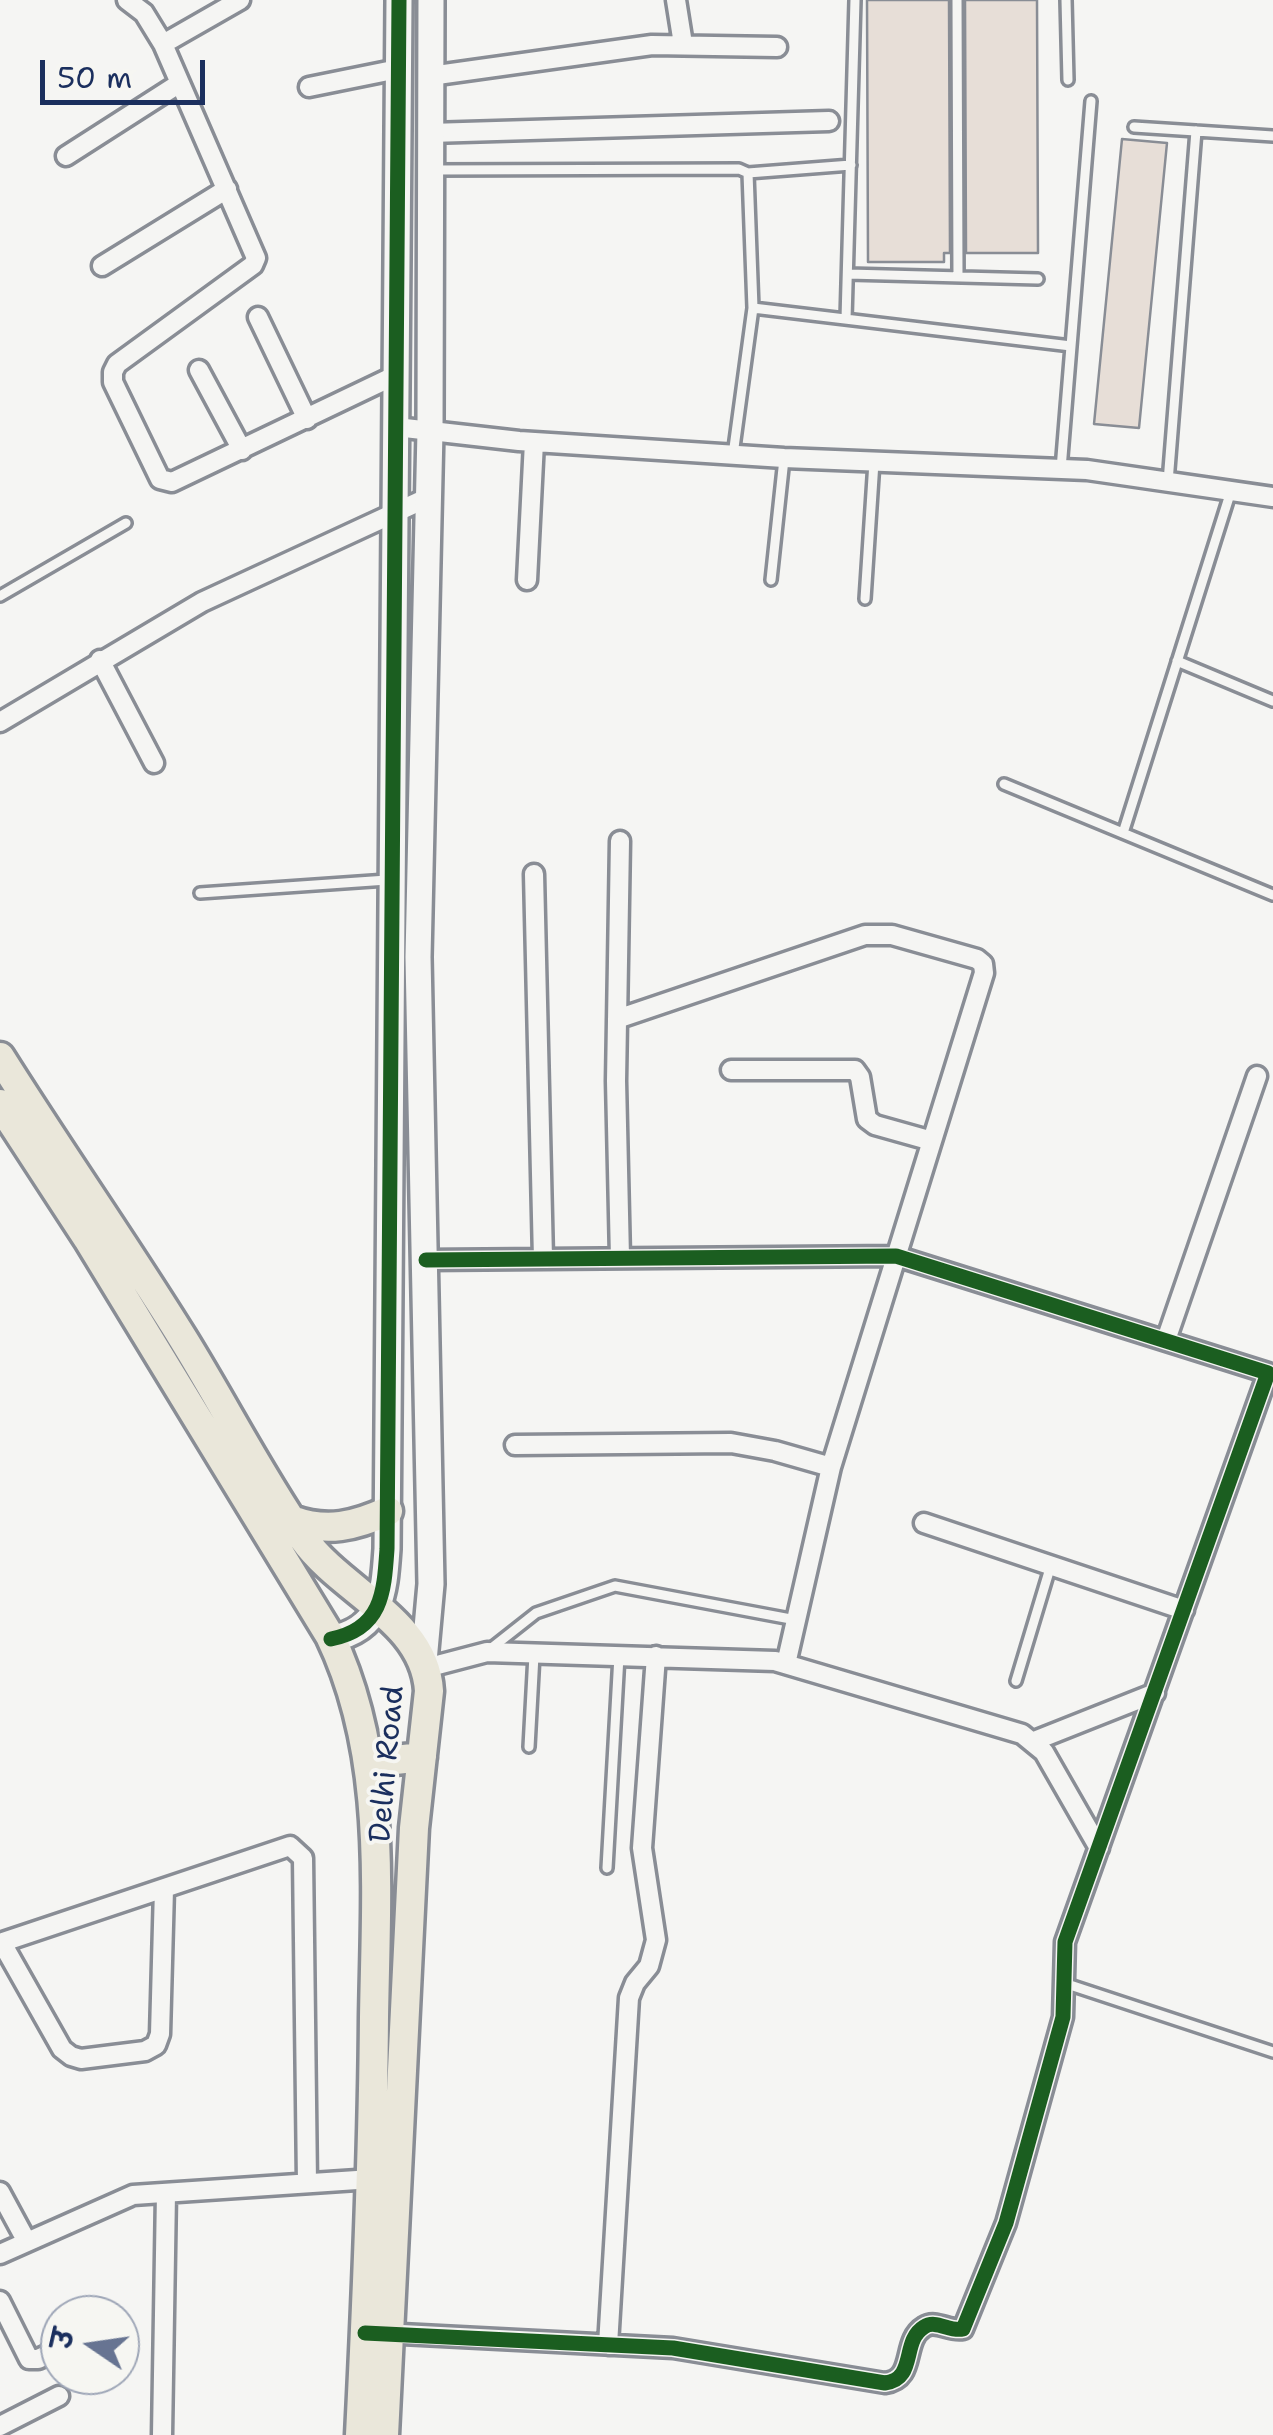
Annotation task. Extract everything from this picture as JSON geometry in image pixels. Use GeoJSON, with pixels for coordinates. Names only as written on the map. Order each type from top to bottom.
{"type":"FeatureCollection","features":[{"type":"Feature","properties":{"kind":"main road","name":"Delhi Road"},"geometry":{"type":"LineString","coordinates":[[0,1057],[180,1334],[292,1520],[330,1570],[414,1642],[425,1665],[430,1691],[414,1828],[377,2333],[384,2435]]}},
{"type":"Feature","properties":{"kind":"main road"},"geometry":{"type":"LineString","coordinates":[[0,1104],[88,1239],[332,1640],[354,1702],[374,1803],[376,1906],[372,2178],[377,2333],[360,2435]]}},
{"type":"Feature","properties":{"kind":"main road"},"geometry":{"type":"LineString","coordinates":[[292,1520],[310,1527],[330,1528],[365,1522],[388,1511]]}},
{"type":"Feature","properties":{"kind":"main road"},"geometry":{"type":"LineString","coordinates":[[368,1763],[422,1757]]}},
{"type":"Feature","properties":{"kind":"street"},"geometry":{"type":"LineString","coordinates":[[127,0],[144,13],[163,44],[254,250],[253,265],[117,364],[113,372],[114,382],[160,478],[172,482],[396,375]]}},
{"type":"Feature","properties":{"kind":"street"},"geometry":{"type":"LineString","coordinates":[[144,13],[158,0]]}},
{"type":"Feature","properties":{"kind":"street"},"geometry":{"type":"LineString","coordinates":[[163,44],[240,0]]}},
{"type":"Feature","properties":{"kind":"street"},"geometry":{"type":"LineString","coordinates":[[332,1640],[352,1634],[378,1609],[384,1585],[388,1511],[399,0]]}},
{"type":"Feature","properties":{"kind":"street"},"geometry":{"type":"LineString","coordinates":[[432,0],[430,431],[418,957],[430,1584],[425,1665],[486,1652],[746,1658],[786,1664],[1022,1734],[1034,1741],[1099,1848]]}},
{"type":"Feature","properties":{"kind":"street"},"geometry":{"type":"LineString","coordinates":[[676,0],[684,44]]}},
{"type":"Feature","properties":{"kind":"street"},"geometry":{"type":"LineString","coordinates":[[430,76],[652,45],[776,47]]}},
{"type":"Feature","properties":{"kind":"street"},"geometry":{"type":"LineString","coordinates":[[309,87],[398,70]]}},
{"type":"Feature","properties":{"kind":"street"},"geometry":{"type":"LineString","coordinates":[[66,156],[180,83]]}},
{"type":"Feature","properties":{"kind":"street"},"geometry":{"type":"LineString","coordinates":[[430,133],[829,121]]}},
{"type":"Feature","properties":{"kind":"street"},"geometry":{"type":"LineString","coordinates":[[102,266],[228,189]]}},
{"type":"Feature","properties":{"kind":"street"},"geometry":{"type":"LineString","coordinates":[[258,317],[307,419]]}},
{"type":"Feature","properties":{"kind":"street"},"geometry":{"type":"LineString","coordinates":[[199,370],[242,450]]}},
{"type":"Feature","properties":{"kind":"street"},"geometry":{"type":"LineString","coordinates":[[396,427],[534,442],[733,455],[1062,469],[1273,497]]}},
{"type":"Feature","properties":{"kind":"street"},"geometry":{"type":"LineString","coordinates":[[527,580],[534,442]]}},
{"type":"Feature","properties":{"kind":"street"},"geometry":{"type":"LineString","coordinates":[[0,722],[202,602],[429,497]]}},
{"type":"Feature","properties":{"kind":"street"},"geometry":{"type":"LineString","coordinates":[[100,660],[154,763]]}},
{"type":"Feature","properties":{"kind":"street"},"geometry":{"type":"LineString","coordinates":[[620,841],[620,1258]]}},
{"type":"Feature","properties":{"kind":"street"},"geometry":{"type":"LineString","coordinates":[[534,874],[543,1259]]}},
{"type":"Feature","properties":{"kind":"street"},"geometry":{"type":"LineString","coordinates":[[617,1018],[865,935],[892,936],[977,959],[983,964],[984,974],[831,1467],[786,1664]]}},
{"type":"Feature","properties":{"kind":"street"},"geometry":{"type":"LineString","coordinates":[[732,1070],[855,1070],[860,1077],[867,1119],[932,1142]]}},
{"type":"Feature","properties":{"kind":"street"},"geometry":{"type":"LineString","coordinates":[[1166,1340],[1257,1076]]}},
{"type":"Feature","properties":{"kind":"street"},"geometry":{"type":"LineString","coordinates":[[377,2333],[726,2355],[885,2383],[896,2382],[903,2376],[918,2332],[924,2326],[934,2323],[954,2331],[963,2329],[1006,2223],[1063,2017],[1065,1942],[1271,1373],[896,1256],[426,1260]]}},
{"type":"Feature","properties":{"kind":"street"},"geometry":{"type":"LineString","coordinates":[[515,1445],[731,1444],[754,1446],[831,1467]]}},
{"type":"Feature","properties":{"kind":"street"},"geometry":{"type":"LineString","coordinates":[[924,1523],[1184,1610]]}},
{"type":"Feature","properties":{"kind":"street"},"geometry":{"type":"LineString","coordinates":[[608,2345],[629,1998],[649,1966],[656,1940],[642,1848],[656,1656]]}},
{"type":"Feature","properties":{"kind":"street"},"geometry":{"type":"LineString","coordinates":[[1034,1741],[1154,1693]]}},
{"type":"Feature","properties":{"kind":"street"},"geometry":{"type":"LineString","coordinates":[[164,1889],[160,2034],[156,2045],[145,2051],[82,2059],[62,2049],[1,1943],[290,1846],[303,1858],[306,2183]]}},
{"type":"Feature","properties":{"kind":"street"},"geometry":{"type":"LineString","coordinates":[[0,2254],[133,2195],[372,2178]]}},
{"type":"Feature","properties":{"kind":"street"},"geometry":{"type":"LineString","coordinates":[[0,2192],[27,2242]]}},
{"type":"Feature","properties":{"kind":"street"},"geometry":{"type":"LineString","coordinates":[[162,2435],[166,2192]]}},
{"type":"Feature","properties":{"kind":"street"},"geometry":{"type":"LineString","coordinates":[[0,2301],[29,2359],[40,2359]]}},
{"type":"Feature","properties":{"kind":"street"},"geometry":{"type":"LineString","coordinates":[[0,2426],[59,2396]]}},
{"type":"Feature","properties":{"kind":"lane"},"geometry":{"type":"LineString","coordinates":[[846,319],[855,0]]}},
{"type":"Feature","properties":{"kind":"lane"},"geometry":{"type":"LineString","coordinates":[[957,0],[958,277]]}},
{"type":"Feature","properties":{"kind":"lane"},"geometry":{"type":"LineString","coordinates":[[1066,0],[1068,80]]}},
{"type":"Feature","properties":{"kind":"lane"},"geometry":{"type":"LineString","coordinates":[[1062,469],[1091,100]]}},
{"type":"Feature","properties":{"kind":"lane"},"geometry":{"type":"LineString","coordinates":[[1134,127],[1273,136]]}},
{"type":"Feature","properties":{"kind":"lane"},"geometry":{"type":"LineString","coordinates":[[1168,482],[1196,131]]}},
{"type":"Feature","properties":{"kind":"lane"},"geometry":{"type":"LineString","coordinates":[[430,170],[748,173],[850,165]]}},
{"type":"Feature","properties":{"kind":"lane"},"geometry":{"type":"LineString","coordinates":[[733,455],[753,308],[748,173]]}},
{"type":"Feature","properties":{"kind":"lane"},"geometry":{"type":"LineString","coordinates":[[848,274],[1038,279]]}},
{"type":"Feature","properties":{"kind":"lane"},"geometry":{"type":"LineString","coordinates":[[753,308],[1071,346]]}},
{"type":"Feature","properties":{"kind":"lane"},"geometry":{"type":"LineString","coordinates":[[771,580],[784,458]]}},
{"type":"Feature","properties":{"kind":"lane"},"geometry":{"type":"LineString","coordinates":[[865,600],[874,462]]}},
{"type":"Feature","properties":{"kind":"lane"},"geometry":{"type":"LineString","coordinates":[[1123,834],[1231,491]]}},
{"type":"Feature","properties":{"kind":"lane"},"geometry":{"type":"LineString","coordinates":[[0,596],[126,523]]}},
{"type":"Feature","properties":{"kind":"lane"},"geometry":{"type":"LineString","coordinates":[[1178,661],[1273,701]]}},
{"type":"Feature","properties":{"kind":"lane"},"geometry":{"type":"LineString","coordinates":[[1004,784],[1273,895]]}},
{"type":"Feature","properties":{"kind":"lane"},"geometry":{"type":"LineString","coordinates":[[200,893],[392,880]]}},
{"type":"Feature","properties":{"kind":"lane"},"geometry":{"type":"LineString","coordinates":[[1016,1682],[1051,1565]]}},
{"type":"Feature","properties":{"kind":"lane"},"geometry":{"type":"LineString","coordinates":[[486,1652],[536,1613],[615,1586],[796,1620]]}},
{"type":"Feature","properties":{"kind":"lane"},"geometry":{"type":"LineString","coordinates":[[529,1747],[534,1654]]}},
{"type":"Feature","properties":{"kind":"lane"},"geometry":{"type":"LineString","coordinates":[[606,1868],[618,1656]]}},
{"type":"Feature","properties":{"kind":"lane"},"geometry":{"type":"LineString","coordinates":[[1064,1983],[1273,2052]]}},
{"type":"Feature","properties":{"kind":"building"},"geometry":{"type":"Polygon","coordinates":[[[867,0],[949,0],[950,253],[944,253],[944,262],[868,262],[867,0]]]}},
{"type":"Feature","properties":{"kind":"building"},"geometry":{"type":"Polygon","coordinates":[[[965,0],[1037,0],[1038,253],[966,253],[965,0]]]}},
{"type":"Feature","properties":{"kind":"building"},"geometry":{"type":"Polygon","coordinates":[[[1122,139],[1167,143],[1139,428],[1094,424],[1122,139]]]}},
{"type":"Feature","properties":{"kind":"cycle path"},"geometry":{"type":"LineString","coordinates":[[331,1639],[361,1627],[377,1607],[387,1549],[399,0]]}},
{"type":"Feature","properties":{"kind":"cycle path"},"geometry":{"type":"LineString","coordinates":[[365,2333],[673,2348],[885,2383],[901,2375],[913,2341],[924,2327],[933,2324],[963,2329],[1006,2223],[1063,2017],[1065,1942],[1268,1373],[896,1256],[426,1260]]}}]}
